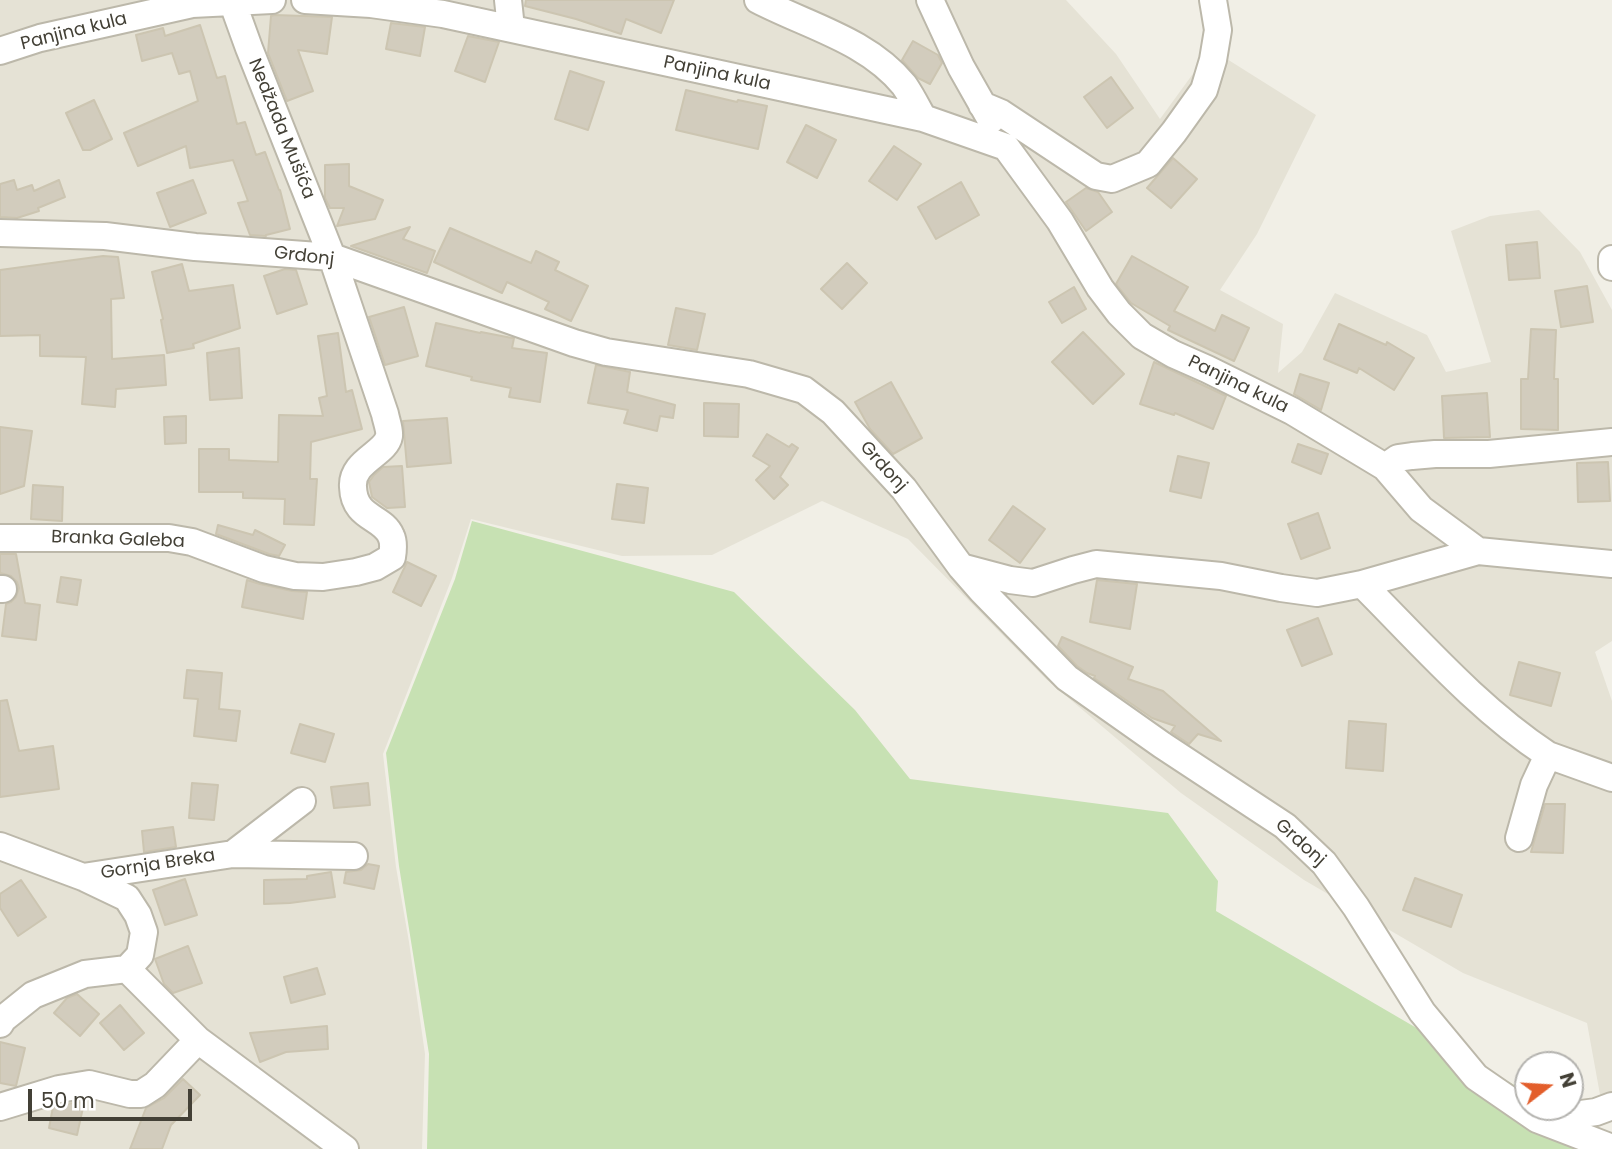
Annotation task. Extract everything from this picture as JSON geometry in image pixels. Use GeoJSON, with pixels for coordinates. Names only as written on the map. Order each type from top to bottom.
{"type":"FeatureCollection","features":[{"type":"Feature","properties":{"kind":"street","name":"Panjina kula"},"geometry":{"type":"LineString","coordinates":[[0,51],[40,38],[191,2],[272,0]]}},
{"type":"Feature","properties":{"kind":"street","name":"Panjina kula"},"geometry":{"type":"LineString","coordinates":[[305,0],[371,4],[443,14],[511,28],[923,118],[1006,147],[1060,221],[1100,288],[1119,313],[1142,336],[1292,411],[1385,467],[1421,509],[1478,551]]}},
{"type":"Feature","properties":{"kind":"street"},"geometry":{"type":"LineString","coordinates":[[508,0],[511,28]]}},
{"type":"Feature","properties":{"kind":"street"},"geometry":{"type":"LineString","coordinates":[[758,0],[864,49],[886,66],[905,86],[923,118]]}},
{"type":"Feature","properties":{"kind":"street"},"geometry":{"type":"LineString","coordinates":[[930,0],[961,67],[1006,147]]}},
{"type":"Feature","properties":{"kind":"street"},"geometry":{"type":"LineString","coordinates":[[982,105],[1001,113],[1096,176],[1112,179],[1148,164],[1204,90],[1218,30],[1213,0]]}},
{"type":"Feature","properties":{"kind":"street","name":"Nedžada Mušića"},"geometry":{"type":"LineString","coordinates":[[232,1],[248,48],[332,257]]}},
{"type":"Feature","properties":{"kind":"street","name":"Grdonj"},"geometry":{"type":"LineString","coordinates":[[0,233],[105,236],[195,247],[332,257],[606,352],[748,374],[804,390],[833,412],[904,489],[961,567],[1066,678],[1285,826],[1324,863],[1356,906],[1422,1012],[1476,1077],[1514,1103]]}},
{"type":"Feature","properties":{"kind":"street","name":"Branka Galeba"},"geometry":{"type":"LineString","coordinates":[[0,538],[169,538],[192,542],[264,569],[304,576],[323,577],[384,564],[392,557],[391,535],[359,508],[353,495],[352,481],[365,461],[383,446],[389,436],[385,414],[332,257]]}},
{"type":"Feature","properties":{"kind":"street"},"geometry":{"type":"LineString","coordinates":[[1612,260],[1612,267]]}},
{"type":"Feature","properties":{"kind":"street"},"geometry":{"type":"LineString","coordinates":[[1385,467],[1398,458],[1412,456],[1489,454],[1612,442]]}},
{"type":"Feature","properties":{"kind":"street"},"geometry":{"type":"LineString","coordinates":[[961,567],[1033,583],[1096,565],[1221,576],[1317,593],[1362,584],[1478,551],[1612,564]]}},
{"type":"Feature","properties":{"kind":"street"},"geometry":{"type":"LineString","coordinates":[[1362,584],[1472,694],[1524,739],[1548,755],[1612,778]]}},
{"type":"Feature","properties":{"kind":"street"},"geometry":{"type":"LineString","coordinates":[[1519,838],[1534,785],[1548,755]]}},
{"type":"Feature","properties":{"kind":"street","name":"Gornja Breka"},"geometry":{"type":"LineString","coordinates":[[233,854],[302,801]]}},
{"type":"Feature","properties":{"kind":"street","name":"Gornja Breka"},"geometry":{"type":"LineString","coordinates":[[0,846],[83,877],[127,898],[138,915],[144,932],[140,956],[127,969]]}},
{"type":"Feature","properties":{"kind":"street","name":"Gornja Breka"},"geometry":{"type":"LineString","coordinates":[[83,877],[233,854],[354,856]]}},
{"type":"Feature","properties":{"kind":"street"},"geometry":{"type":"LineString","coordinates":[[0,1024],[33,995],[85,974],[127,969],[198,1041],[345,1149]]}},
{"type":"Feature","properties":{"kind":"street"},"geometry":{"type":"LineString","coordinates":[[0,1107],[59,1089],[89,1084],[141,1094],[155,1085],[198,1041]]}},
{"type":"Feature","properties":{"kind":"street"},"geometry":{"type":"LineString","coordinates":[[1584,1114],[1612,1106]]}},
{"type":"Feature","properties":{"kind":"street","name":"Grdonj"},"geometry":{"type":"LineString","coordinates":[[1542,1121],[1612,1148]]}},
{"type":"Feature","properties":{"kind":"shaded area"},"geometry":{"type":"Polygon","coordinates":[[[0,0],[1066,0],[1116,54],[1160,119],[1211,49],[1316,115],[1257,234],[1220,290],[1283,324],[1278,373],[1302,352],[1335,293],[1427,335],[1446,372],[1491,362],[1451,231],[1490,216],[1539,210],[1580,252],[1612,310],[1612,641],[1595,652],[1612,701],[1612,1115],[1603,1111],[1587,1023],[1463,973],[1304,880],[1181,793],[1046,679],[908,539],[822,501],[712,555],[622,556],[471,519],[452,578],[383,754],[396,867],[425,1054],[422,1149],[0,1149],[0,0]]]}},
{"type":"Feature","properties":{"kind":"green space"},"geometry":{"type":"Polygon","coordinates":[[[472,521],[734,592],[855,710],[910,779],[1168,813],[1218,881],[1216,911],[1514,1085],[1514,1121],[1556,1121],[1612,1149],[427,1149],[429,1054],[399,866],[386,753],[455,579],[472,521]]]}},
{"type":"Feature","properties":{"kind":"building"},"geometry":{"type":"Polygon","coordinates":[[[526,0],[674,0],[661,33],[626,19],[621,34],[525,6],[526,0]]]}},
{"type":"Feature","properties":{"kind":"building"},"geometry":{"type":"Polygon","coordinates":[[[271,16],[332,17],[327,54],[298,50],[313,91],[287,101],[268,53],[271,16]]]}},
{"type":"Feature","properties":{"kind":"building"},"geometry":{"type":"Polygon","coordinates":[[[391,23],[425,27],[420,56],[386,49],[391,23]]]}},
{"type":"Feature","properties":{"kind":"building"},"geometry":{"type":"Polygon","coordinates":[[[200,25],[217,78],[225,76],[237,124],[245,122],[256,155],[265,152],[280,190],[290,229],[266,236],[250,235],[238,203],[248,201],[233,160],[190,168],[186,146],[138,166],[124,133],[198,101],[190,71],[179,74],[172,53],[142,61],[136,35],[163,28],[165,36],[200,25]]]}},
{"type":"Feature","properties":{"kind":"building"},"geometry":{"type":"Polygon","coordinates":[[[468,36],[499,42],[485,82],[455,71],[468,36]]]}},
{"type":"Feature","properties":{"kind":"building"},"geometry":{"type":"Polygon","coordinates":[[[913,41],[938,55],[942,63],[930,84],[918,78],[902,60],[913,41]]]}},
{"type":"Feature","properties":{"kind":"building"},"geometry":{"type":"Polygon","coordinates":[[[570,71],[604,82],[588,130],[555,119],[570,71]]]}},
{"type":"Feature","properties":{"kind":"building"},"geometry":{"type":"Polygon","coordinates":[[[1111,77],[1133,108],[1107,128],[1084,97],[1111,77]]]}},
{"type":"Feature","properties":{"kind":"building"},"geometry":{"type":"Polygon","coordinates":[[[686,90],[767,106],[758,149],[676,130],[686,90]]]}},
{"type":"Feature","properties":{"kind":"building"},"geometry":{"type":"Polygon","coordinates":[[[94,100],[112,139],[90,150],[83,150],[66,113],[94,100]]]}},
{"type":"Feature","properties":{"kind":"building"},"geometry":{"type":"Polygon","coordinates":[[[806,125],[836,140],[817,178],[787,162],[806,125]]]}},
{"type":"Feature","properties":{"kind":"building"},"geometry":{"type":"Polygon","coordinates":[[[894,146],[921,164],[897,200],[869,181],[894,146]]]}},
{"type":"Feature","properties":{"kind":"building"},"geometry":{"type":"Polygon","coordinates":[[[1173,158],[1197,179],[1171,208],[1147,188],[1173,158]]]}},
{"type":"Feature","properties":{"kind":"building"},"geometry":{"type":"Polygon","coordinates":[[[349,164],[349,186],[383,200],[375,219],[337,226],[344,208],[330,208],[325,198],[325,165],[349,164]]]}},
{"type":"Feature","properties":{"kind":"building"},"geometry":{"type":"Polygon","coordinates":[[[14,180],[17,190],[32,185],[34,191],[59,180],[65,197],[38,208],[39,211],[17,218],[0,217],[0,184],[14,180]]]}},
{"type":"Feature","properties":{"kind":"building"},"geometry":{"type":"Polygon","coordinates":[[[193,180],[206,213],[170,227],[157,193],[193,180]]]}},
{"type":"Feature","properties":{"kind":"building"},"geometry":{"type":"Polygon","coordinates":[[[961,182],[979,215],[936,239],[918,207],[961,182]]]}},
{"type":"Feature","properties":{"kind":"building"},"geometry":{"type":"Polygon","coordinates":[[[1086,188],[1098,192],[1112,212],[1086,231],[1066,202],[1086,188]]]}},
{"type":"Feature","properties":{"kind":"building"},"geometry":{"type":"Polygon","coordinates":[[[410,227],[403,239],[435,251],[427,273],[351,246],[410,227]]]}},
{"type":"Feature","properties":{"kind":"building"},"geometry":{"type":"Polygon","coordinates":[[[450,228],[531,263],[536,251],[559,262],[555,270],[588,286],[571,321],[545,309],[549,302],[507,282],[502,293],[434,262],[450,228]]]}},
{"type":"Feature","properties":{"kind":"building"},"geometry":{"type":"Polygon","coordinates":[[[1537,242],[1540,278],[1509,280],[1506,245],[1537,242]]]}},
{"type":"Feature","properties":{"kind":"building"},"geometry":{"type":"Polygon","coordinates":[[[103,256],[118,257],[124,298],[111,299],[112,359],[164,355],[166,385],[116,389],[115,407],[82,404],[86,357],[40,356],[40,335],[0,336],[0,270],[103,256]]]}},
{"type":"Feature","properties":{"kind":"building"},"geometry":{"type":"Polygon","coordinates":[[[1132,256],[1188,287],[1174,311],[1215,331],[1222,315],[1249,328],[1234,361],[1168,330],[1170,326],[1131,303],[1116,284],[1132,256]]]}},
{"type":"Feature","properties":{"kind":"building"},"geometry":{"type":"Polygon","coordinates":[[[847,263],[867,283],[842,309],[821,289],[847,263]]]}},
{"type":"Feature","properties":{"kind":"building"},"geometry":{"type":"Polygon","coordinates":[[[182,264],[189,291],[233,285],[240,328],[193,344],[194,348],[167,353],[161,320],[163,319],[152,272],[182,264]]]}},
{"type":"Feature","properties":{"kind":"building"},"geometry":{"type":"Polygon","coordinates":[[[285,269],[296,270],[307,304],[277,314],[264,276],[285,269]]]}},
{"type":"Feature","properties":{"kind":"building"},"geometry":{"type":"Polygon","coordinates":[[[1587,286],[1593,322],[1561,327],[1555,291],[1587,286]]]}},
{"type":"Feature","properties":{"kind":"building"},"geometry":{"type":"Polygon","coordinates":[[[1074,287],[1086,309],[1062,323],[1049,302],[1074,287]]]}},
{"type":"Feature","properties":{"kind":"building"},"geometry":{"type":"Polygon","coordinates":[[[404,307],[418,356],[385,365],[369,317],[404,307]]]}},
{"type":"Feature","properties":{"kind":"building"},"geometry":{"type":"Polygon","coordinates":[[[676,308],[705,314],[697,350],[668,345],[676,308]]]}},
{"type":"Feature","properties":{"kind":"building"},"geometry":{"type":"Polygon","coordinates":[[[436,323],[514,338],[512,348],[547,353],[540,402],[509,397],[511,388],[471,380],[472,377],[426,366],[436,323]]]}},
{"type":"Feature","properties":{"kind":"building"},"geometry":{"type":"Polygon","coordinates":[[[1339,324],[1386,345],[1387,342],[1414,358],[1394,390],[1359,368],[1357,373],[1324,359],[1339,324]]]}},
{"type":"Feature","properties":{"kind":"building"},"geometry":{"type":"Polygon","coordinates":[[[1531,329],[1556,330],[1554,379],[1558,379],[1558,430],[1521,429],[1521,379],[1528,379],[1531,329]]]}},
{"type":"Feature","properties":{"kind":"building"},"geometry":{"type":"Polygon","coordinates":[[[1083,332],[1124,374],[1093,404],[1052,362],[1083,332]]]}},
{"type":"Feature","properties":{"kind":"building"},"geometry":{"type":"Polygon","coordinates":[[[338,333],[346,392],[352,390],[362,429],[311,442],[310,479],[317,479],[314,525],[284,524],[285,499],[243,498],[243,492],[199,492],[199,449],[229,449],[229,460],[278,462],[279,415],[323,416],[319,398],[327,396],[318,336],[338,333]]]}},
{"type":"Feature","properties":{"kind":"building"},"geometry":{"type":"Polygon","coordinates":[[[239,348],[242,398],[210,400],[207,353],[239,348]]]}},
{"type":"Feature","properties":{"kind":"building"},"geometry":{"type":"Polygon","coordinates":[[[1154,362],[1226,396],[1213,429],[1175,413],[1174,415],[1140,404],[1154,362]]]}},
{"type":"Feature","properties":{"kind":"building"},"geometry":{"type":"Polygon","coordinates":[[[596,365],[630,372],[627,392],[675,405],[673,418],[660,416],[657,431],[624,423],[628,410],[588,403],[596,365]]]}},
{"type":"Feature","properties":{"kind":"building"},"geometry":{"type":"Polygon","coordinates":[[[1300,374],[1329,383],[1321,410],[1294,394],[1300,374]]]}},
{"type":"Feature","properties":{"kind":"building"},"geometry":{"type":"Polygon","coordinates":[[[891,382],[922,438],[893,454],[870,429],[855,402],[891,382]]]}},
{"type":"Feature","properties":{"kind":"building"},"geometry":{"type":"Polygon","coordinates":[[[1487,393],[1490,437],[1444,438],[1442,396],[1487,393]]]}},
{"type":"Feature","properties":{"kind":"building"},"geometry":{"type":"Polygon","coordinates":[[[704,403],[739,404],[738,437],[704,436],[704,403]]]}},
{"type":"Feature","properties":{"kind":"building"},"geometry":{"type":"Polygon","coordinates":[[[186,416],[186,443],[165,444],[164,417],[186,416]]]}},
{"type":"Feature","properties":{"kind":"building"},"geometry":{"type":"Polygon","coordinates":[[[447,418],[451,463],[407,467],[403,421],[447,418]]]}},
{"type":"Feature","properties":{"kind":"building"},"geometry":{"type":"Polygon","coordinates":[[[0,427],[32,431],[24,486],[0,494],[0,427]]]}},
{"type":"Feature","properties":{"kind":"building"},"geometry":{"type":"Polygon","coordinates":[[[767,434],[789,447],[792,444],[798,448],[780,477],[788,485],[774,499],[756,480],[770,466],[753,456],[767,434]]]}},
{"type":"Feature","properties":{"kind":"building"},"geometry":{"type":"Polygon","coordinates":[[[1298,444],[1328,454],[1321,474],[1292,462],[1298,444]]]}},
{"type":"Feature","properties":{"kind":"building"},"geometry":{"type":"Polygon","coordinates":[[[1178,456],[1209,463],[1201,498],[1170,491],[1178,456]]]}},
{"type":"Feature","properties":{"kind":"building"},"geometry":{"type":"Polygon","coordinates":[[[1608,462],[1610,501],[1578,502],[1577,463],[1608,462]]]}},
{"type":"Feature","properties":{"kind":"building"},"geometry":{"type":"Polygon","coordinates":[[[402,466],[405,507],[387,508],[372,497],[369,482],[383,467],[402,466]]]}},
{"type":"Feature","properties":{"kind":"building"},"geometry":{"type":"Polygon","coordinates":[[[617,484],[648,488],[644,523],[612,519],[617,484]]]}},
{"type":"Feature","properties":{"kind":"building"},"geometry":{"type":"Polygon","coordinates":[[[33,485],[63,487],[62,521],[31,519],[33,485]]]}},
{"type":"Feature","properties":{"kind":"building"},"geometry":{"type":"Polygon","coordinates":[[[1013,506],[1045,529],[1020,563],[989,540],[1013,506]]]}},
{"type":"Feature","properties":{"kind":"building"},"geometry":{"type":"Polygon","coordinates":[[[1318,513],[1330,548],[1301,559],[1288,524],[1318,513]]]}},
{"type":"Feature","properties":{"kind":"building"},"geometry":{"type":"Polygon","coordinates":[[[218,525],[253,535],[255,530],[285,545],[279,556],[269,554],[216,534],[218,525]]]}},
{"type":"Feature","properties":{"kind":"building"},"geometry":{"type":"Polygon","coordinates":[[[0,554],[16,554],[25,603],[40,605],[36,640],[2,636],[6,604],[16,597],[19,588],[11,576],[0,573],[0,554]]]}},
{"type":"Feature","properties":{"kind":"building"},"geometry":{"type":"Polygon","coordinates":[[[407,562],[436,576],[421,606],[393,592],[407,562]]]}},
{"type":"Feature","properties":{"kind":"building"},"geometry":{"type":"Polygon","coordinates":[[[61,577],[81,580],[77,605],[57,602],[61,577]]]}},
{"type":"Feature","properties":{"kind":"building"},"geometry":{"type":"Polygon","coordinates":[[[247,580],[307,592],[303,619],[242,607],[247,580]]]}},
{"type":"Feature","properties":{"kind":"building"},"geometry":{"type":"Polygon","coordinates":[[[1097,580],[1137,584],[1130,629],[1090,622],[1097,580]]]}},
{"type":"Feature","properties":{"kind":"building"},"geometry":{"type":"Polygon","coordinates":[[[1318,618],[1332,654],[1302,666],[1287,630],[1318,618]]]}},
{"type":"Feature","properties":{"kind":"building"},"geometry":{"type":"Polygon","coordinates":[[[1062,637],[1133,667],[1128,679],[1163,691],[1221,741],[1198,734],[1189,744],[1171,732],[1175,726],[1152,718],[1077,666],[1058,646],[1062,637]]]}},
{"type":"Feature","properties":{"kind":"building"},"geometry":{"type":"Polygon","coordinates":[[[1519,662],[1560,673],[1551,706],[1510,695],[1519,662]]]}},
{"type":"Feature","properties":{"kind":"building"},"geometry":{"type":"Polygon","coordinates":[[[187,670],[222,673],[219,709],[240,711],[236,741],[194,736],[198,699],[184,698],[187,670]]]}},
{"type":"Feature","properties":{"kind":"building"},"geometry":{"type":"Polygon","coordinates":[[[7,700],[19,751],[53,746],[59,789],[0,797],[0,701],[7,700]]]}},
{"type":"Feature","properties":{"kind":"building"},"geometry":{"type":"Polygon","coordinates":[[[1349,721],[1386,724],[1383,771],[1346,768],[1349,721]]]}},
{"type":"Feature","properties":{"kind":"building"},"geometry":{"type":"Polygon","coordinates":[[[300,724],[334,734],[325,762],[291,753],[300,724]]]}},
{"type":"Feature","properties":{"kind":"building"},"geometry":{"type":"Polygon","coordinates":[[[192,783],[218,785],[214,820],[189,818],[192,783]]]}},
{"type":"Feature","properties":{"kind":"building"},"geometry":{"type":"Polygon","coordinates":[[[368,783],[370,805],[334,808],[331,787],[368,783]]]}},
{"type":"Feature","properties":{"kind":"building"},"geometry":{"type":"Polygon","coordinates":[[[1545,804],[1565,804],[1563,853],[1531,852],[1545,804]]]}},
{"type":"Feature","properties":{"kind":"building"},"geometry":{"type":"Polygon","coordinates":[[[173,827],[176,847],[144,852],[142,831],[173,827]]]}},
{"type":"Feature","properties":{"kind":"building"},"geometry":{"type":"Polygon","coordinates":[[[368,864],[379,866],[374,889],[344,883],[346,872],[361,870],[368,864]]]}},
{"type":"Feature","properties":{"kind":"building"},"geometry":{"type":"Polygon","coordinates":[[[331,872],[335,897],[264,904],[264,880],[307,879],[307,876],[331,872]]]}},
{"type":"Feature","properties":{"kind":"building"},"geometry":{"type":"Polygon","coordinates":[[[1415,878],[1462,895],[1451,927],[1403,910],[1415,878]]]}},
{"type":"Feature","properties":{"kind":"building"},"geometry":{"type":"Polygon","coordinates":[[[185,879],[197,915],[165,925],[153,890],[185,879]]]}},
{"type":"Feature","properties":{"kind":"building"},"geometry":{"type":"Polygon","coordinates":[[[21,880],[46,917],[18,936],[0,908],[0,894],[21,880]]]}},
{"type":"Feature","properties":{"kind":"building"},"geometry":{"type":"Polygon","coordinates":[[[188,946],[202,983],[173,993],[164,984],[155,959],[188,946]]]}},
{"type":"Feature","properties":{"kind":"building"},"geometry":{"type":"Polygon","coordinates":[[[317,968],[325,994],[291,1003],[284,977],[317,968]]]}},
{"type":"Feature","properties":{"kind":"building"},"geometry":{"type":"Polygon","coordinates":[[[77,994],[99,1014],[80,1036],[54,1013],[67,998],[77,994]]]}},
{"type":"Feature","properties":{"kind":"building"},"geometry":{"type":"Polygon","coordinates":[[[120,1005],[144,1033],[124,1050],[100,1023],[120,1005]]]}},
{"type":"Feature","properties":{"kind":"building"},"geometry":{"type":"Polygon","coordinates":[[[327,1026],[328,1049],[286,1052],[260,1062],[250,1033],[327,1026]]]}},
{"type":"Feature","properties":{"kind":"building"},"geometry":{"type":"Polygon","coordinates":[[[0,1042],[25,1048],[16,1086],[0,1083],[0,1042]]]}},
{"type":"Feature","properties":{"kind":"building"},"geometry":{"type":"Polygon","coordinates":[[[183,1079],[200,1095],[171,1125],[162,1149],[130,1149],[146,1108],[164,1098],[183,1079]]]}},
{"type":"Feature","properties":{"kind":"building"},"geometry":{"type":"Polygon","coordinates":[[[84,1103],[77,1135],[49,1128],[53,1107],[84,1103]]]}}]}
